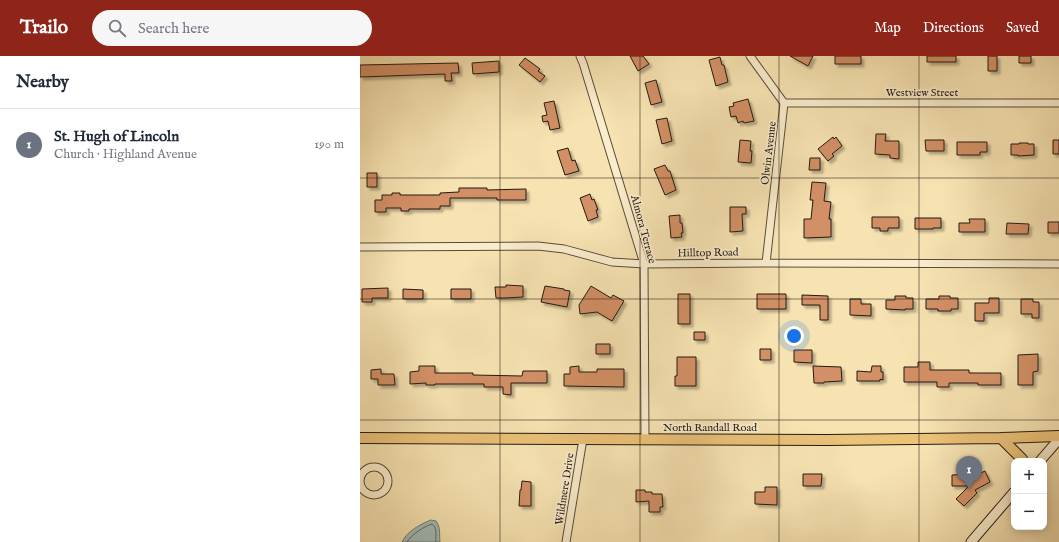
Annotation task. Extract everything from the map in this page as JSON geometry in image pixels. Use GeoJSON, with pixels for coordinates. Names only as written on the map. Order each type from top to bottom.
{"type":"FeatureCollection","features":[{"type":"Feature","properties":{"kind":"main road","name":"North Randall Road"},"geometry":{"type":"LineString","coordinates":[[360,438],[827,440],[1059,438]]}},
{"type":"Feature","properties":{"kind":"main road"},"geometry":{"type":"LineString","coordinates":[[1001,438],[1021,458]]}},
{"type":"Feature","properties":{"kind":"main road"},"geometry":{"type":"LineString","coordinates":[[1042,458],[1059,438]]}},
{"type":"Feature","properties":{"kind":"main road"},"geometry":{"type":"LineString","coordinates":[[971,542],[1012,494]]}},
{"type":"Feature","properties":{"kind":"street","name":"Almora Terrace"},"geometry":{"type":"LineString","coordinates":[[580,56],[644,264],[645,439]]}},
{"type":"Feature","properties":{"kind":"street"},"geometry":{"type":"LineString","coordinates":[[750,56],[784,103]]}},
{"type":"Feature","properties":{"kind":"street","name":"Westview Street"},"geometry":{"type":"LineString","coordinates":[[784,103],[1059,103]]}},
{"type":"Feature","properties":{"kind":"street","name":"Olwin Avenue"},"geometry":{"type":"LineString","coordinates":[[766,262],[784,103]]}},
{"type":"Feature","properties":{"kind":"street","name":"Hilltop Road"},"geometry":{"type":"LineString","coordinates":[[360,247],[538,246],[564,249],[612,262],[644,264],[766,262],[1059,264]]}},
{"type":"Feature","properties":{"kind":"street","name":"Wildmere Drive"},"geometry":{"type":"LineString","coordinates":[[566,542],[583,439]]}},
{"type":"Feature","properties":{"kind":"street"},"geometry":{"type":"LineString","coordinates":[[360,467],[373,467]]}},
{"type":"Feature","properties":{"kind":"water"},"geometry":{"type":"Polygon","coordinates":[[[431,520],[436,521],[438,524],[440,542],[402,542],[407,534],[431,520]]]}},
{"type":"Feature","properties":{"kind":"building"},"geometry":{"type":"Polygon","coordinates":[[[630,56],[643,56],[649,64],[638,71],[630,56]]]}},
{"type":"Feature","properties":{"kind":"building"},"geometry":{"type":"Polygon","coordinates":[[[790,56],[813,56],[808,66],[790,56]]]}},
{"type":"Feature","properties":{"kind":"building"},"geometry":{"type":"Polygon","coordinates":[[[835,56],[861,56],[861,64],[835,64],[835,56]]]}},
{"type":"Feature","properties":{"kind":"building"},"geometry":{"type":"Polygon","coordinates":[[[927,56],[956,56],[956,62],[927,62],[927,56]]]}},
{"type":"Feature","properties":{"kind":"building"},"geometry":{"type":"Polygon","coordinates":[[[988,56],[997,56],[997,71],[988,71],[988,56]]]}},
{"type":"Feature","properties":{"kind":"building"},"geometry":{"type":"Polygon","coordinates":[[[1019,56],[1031,56],[1031,63],[1019,63],[1019,56]]]}},
{"type":"Feature","properties":{"kind":"building"},"geometry":{"type":"Polygon","coordinates":[[[720,57],[722,65],[724,65],[728,82],[716,86],[709,60],[720,57]]]}},
{"type":"Feature","properties":{"kind":"building"},"geometry":{"type":"Polygon","coordinates":[[[525,58],[540,69],[538,71],[545,76],[540,82],[519,65],[525,58]]]}},
{"type":"Feature","properties":{"kind":"building"},"geometry":{"type":"Polygon","coordinates":[[[499,61],[499,72],[473,74],[472,63],[499,61]]]}},
{"type":"Feature","properties":{"kind":"building"},"geometry":{"type":"Polygon","coordinates":[[[458,63],[459,73],[451,73],[452,81],[445,81],[445,74],[360,77],[360,65],[458,63]]]}},
{"type":"Feature","properties":{"kind":"building"},"geometry":{"type":"Polygon","coordinates":[[[656,80],[662,102],[651,105],[645,83],[656,80]]]}},
{"type":"Feature","properties":{"kind":"building"},"geometry":{"type":"Polygon","coordinates":[[[748,99],[754,121],[744,123],[743,121],[738,123],[736,116],[731,117],[729,107],[734,106],[733,103],[748,99]]]}},
{"type":"Feature","properties":{"kind":"building"},"geometry":{"type":"Polygon","coordinates":[[[554,101],[560,128],[550,130],[548,121],[543,122],[542,116],[547,115],[544,103],[554,101]]]}},
{"type":"Feature","properties":{"kind":"building"},"geometry":{"type":"Polygon","coordinates":[[[667,118],[672,141],[662,144],[656,120],[667,118]]]}},
{"type":"Feature","properties":{"kind":"building"},"geometry":{"type":"Polygon","coordinates":[[[876,134],[886,134],[885,141],[899,141],[899,159],[890,158],[890,155],[875,154],[876,134]]]}},
{"type":"Feature","properties":{"kind":"building"},"geometry":{"type":"Polygon","coordinates":[[[833,137],[834,139],[836,137],[842,146],[832,154],[834,156],[828,161],[818,149],[833,137]]]}},
{"type":"Feature","properties":{"kind":"building"},"geometry":{"type":"Polygon","coordinates":[[[740,140],[751,141],[751,163],[738,162],[740,140]]]}},
{"type":"Feature","properties":{"kind":"building"},"geometry":{"type":"Polygon","coordinates":[[[925,140],[944,140],[944,151],[926,151],[925,140]]]}},
{"type":"Feature","properties":{"kind":"building"},"geometry":{"type":"Polygon","coordinates":[[[1053,140],[1059,140],[1059,154],[1053,154],[1053,140]]]}},
{"type":"Feature","properties":{"kind":"building"},"geometry":{"type":"Polygon","coordinates":[[[957,142],[987,142],[987,152],[980,152],[980,155],[957,155],[957,142]]]}},
{"type":"Feature","properties":{"kind":"building"},"geometry":{"type":"Polygon","coordinates":[[[1011,144],[1034,144],[1034,155],[1011,155],[1011,144]]]}},
{"type":"Feature","properties":{"kind":"building"},"geometry":{"type":"Polygon","coordinates":[[[568,148],[572,161],[575,160],[579,171],[565,175],[557,151],[568,148]]]}},
{"type":"Feature","properties":{"kind":"building"},"geometry":{"type":"Polygon","coordinates":[[[810,158],[820,158],[820,170],[809,170],[810,158]]]}},
{"type":"Feature","properties":{"kind":"building"},"geometry":{"type":"Polygon","coordinates":[[[665,165],[668,171],[670,171],[676,190],[665,195],[654,169],[665,165]]]}},
{"type":"Feature","properties":{"kind":"building"},"geometry":{"type":"Polygon","coordinates":[[[367,173],[377,173],[377,187],[367,187],[367,173]]]}},
{"type":"Feature","properties":{"kind":"building"},"geometry":{"type":"Polygon","coordinates":[[[812,182],[826,183],[824,201],[831,202],[829,219],[831,219],[831,237],[804,238],[804,219],[811,219],[813,200],[810,200],[812,182]]]}},
{"type":"Feature","properties":{"kind":"building"},"geometry":{"type":"Polygon","coordinates":[[[459,188],[487,188],[487,190],[526,189],[526,200],[497,200],[497,198],[450,198],[450,206],[440,206],[440,209],[409,209],[409,211],[401,211],[401,208],[386,208],[386,212],[375,212],[375,200],[382,200],[382,195],[400,193],[400,195],[440,195],[440,193],[459,192],[459,188]]]}},
{"type":"Feature","properties":{"kind":"building"},"geometry":{"type":"Polygon","coordinates":[[[590,194],[592,200],[594,199],[598,210],[596,210],[598,217],[588,221],[580,198],[590,194]]]}},
{"type":"Feature","properties":{"kind":"building"},"geometry":{"type":"Polygon","coordinates":[[[730,207],[746,207],[746,214],[742,214],[743,231],[730,232],[730,207]]]}},
{"type":"Feature","properties":{"kind":"building"},"geometry":{"type":"Polygon","coordinates":[[[680,215],[680,223],[682,223],[683,233],[681,233],[682,237],[671,238],[669,216],[680,215]]]}},
{"type":"Feature","properties":{"kind":"building"},"geometry":{"type":"Polygon","coordinates":[[[872,217],[899,217],[899,228],[888,228],[888,231],[880,231],[880,228],[872,228],[872,217]]]}},
{"type":"Feature","properties":{"kind":"building"},"geometry":{"type":"Polygon","coordinates":[[[915,218],[941,218],[941,228],[915,229],[915,218]]]}},
{"type":"Feature","properties":{"kind":"building"},"geometry":{"type":"Polygon","coordinates":[[[969,219],[985,219],[985,232],[959,232],[959,223],[970,223],[969,219]]]}},
{"type":"Feature","properties":{"kind":"building"},"geometry":{"type":"Polygon","coordinates":[[[1048,222],[1059,222],[1059,233],[1048,233],[1048,222]]]}},
{"type":"Feature","properties":{"kind":"building"},"geometry":{"type":"Polygon","coordinates":[[[1007,223],[1029,224],[1028,234],[1006,234],[1007,223]]]}},
{"type":"Feature","properties":{"kind":"building"},"geometry":{"type":"Polygon","coordinates":[[[506,285],[523,286],[523,297],[496,298],[495,287],[506,287],[506,285]]]}},
{"type":"Feature","properties":{"kind":"building"},"geometry":{"type":"Polygon","coordinates":[[[545,286],[570,291],[567,307],[541,302],[545,286]]]}},
{"type":"Feature","properties":{"kind":"building"},"geometry":{"type":"Polygon","coordinates":[[[591,286],[611,298],[613,295],[624,301],[612,321],[597,312],[580,314],[579,305],[591,286]]]}},
{"type":"Feature","properties":{"kind":"building"},"geometry":{"type":"Polygon","coordinates":[[[388,288],[388,298],[372,298],[372,302],[362,302],[362,289],[388,288]]]}},
{"type":"Feature","properties":{"kind":"building"},"geometry":{"type":"Polygon","coordinates":[[[403,289],[423,290],[423,299],[403,299],[403,289]]]}},
{"type":"Feature","properties":{"kind":"building"},"geometry":{"type":"Polygon","coordinates":[[[451,289],[471,289],[471,299],[451,299],[451,289]]]}},
{"type":"Feature","properties":{"kind":"building"},"geometry":{"type":"Polygon","coordinates":[[[678,294],[690,294],[690,324],[678,324],[678,294]]]}},
{"type":"Feature","properties":{"kind":"building"},"geometry":{"type":"Polygon","coordinates":[[[757,294],[786,294],[786,309],[757,309],[757,294]]]}},
{"type":"Feature","properties":{"kind":"building"},"geometry":{"type":"Polygon","coordinates":[[[802,295],[828,296],[828,320],[820,320],[820,305],[802,305],[802,295]]]}},
{"type":"Feature","properties":{"kind":"building"},"geometry":{"type":"Polygon","coordinates":[[[895,296],[906,296],[906,298],[913,298],[913,309],[886,309],[886,300],[895,300],[895,296]]]}},
{"type":"Feature","properties":{"kind":"building"},"geometry":{"type":"Polygon","coordinates":[[[939,296],[958,298],[958,309],[951,309],[951,311],[938,311],[938,309],[926,309],[926,299],[939,299],[939,296]]]}},
{"type":"Feature","properties":{"kind":"building"},"geometry":{"type":"Polygon","coordinates":[[[989,298],[999,298],[999,313],[984,313],[984,321],[975,321],[975,303],[989,303],[989,298]]]}},
{"type":"Feature","properties":{"kind":"building"},"geometry":{"type":"Polygon","coordinates":[[[850,299],[861,299],[861,304],[871,304],[871,316],[850,315],[850,299]]]}},
{"type":"Feature","properties":{"kind":"building"},"geometry":{"type":"Polygon","coordinates":[[[1021,299],[1033,299],[1033,302],[1039,302],[1039,318],[1032,318],[1032,314],[1021,314],[1021,299]]]}},
{"type":"Feature","properties":{"kind":"building"},"geometry":{"type":"Polygon","coordinates":[[[694,332],[705,332],[705,340],[694,340],[694,332]]]}},
{"type":"Feature","properties":{"kind":"building"},"geometry":{"type":"Polygon","coordinates":[[[596,344],[610,344],[610,354],[596,354],[596,344]]]}},
{"type":"Feature","properties":{"kind":"building"},"geometry":{"type":"Polygon","coordinates":[[[760,349],[771,349],[771,360],[760,360],[760,349]]]}},
{"type":"Feature","properties":{"kind":"building"},"geometry":{"type":"Polygon","coordinates":[[[794,350],[812,350],[812,363],[794,362],[794,350]]]}},
{"type":"Feature","properties":{"kind":"building"},"geometry":{"type":"Polygon","coordinates":[[[1038,354],[1038,371],[1033,372],[1033,385],[1018,385],[1018,355],[1038,354]]]}},
{"type":"Feature","properties":{"kind":"building"},"geometry":{"type":"Polygon","coordinates":[[[677,357],[696,357],[696,386],[675,386],[675,376],[677,376],[677,357]]]}},
{"type":"Feature","properties":{"kind":"building"},"geometry":{"type":"Polygon","coordinates":[[[918,362],[930,362],[930,370],[969,370],[969,373],[1001,373],[1001,385],[949,383],[949,387],[937,387],[937,382],[904,382],[904,367],[918,367],[918,362]]]}},
{"type":"Feature","properties":{"kind":"building"},"geometry":{"type":"Polygon","coordinates":[[[419,366],[435,366],[435,373],[473,373],[473,375],[522,376],[523,371],[547,371],[547,383],[511,383],[511,395],[503,394],[503,387],[484,387],[484,384],[410,384],[410,372],[419,371],[419,366]]]}},
{"type":"Feature","properties":{"kind":"building"},"geometry":{"type":"Polygon","coordinates":[[[579,366],[579,372],[597,372],[597,369],[624,369],[624,387],[564,386],[564,374],[570,374],[570,367],[579,366]]]}},
{"type":"Feature","properties":{"kind":"building"},"geometry":{"type":"Polygon","coordinates":[[[813,366],[841,367],[842,381],[814,383],[813,366]]]}},
{"type":"Feature","properties":{"kind":"building"},"geometry":{"type":"Polygon","coordinates":[[[872,366],[881,366],[883,380],[857,381],[857,371],[871,372],[872,366]]]}},
{"type":"Feature","properties":{"kind":"building"},"geometry":{"type":"Polygon","coordinates":[[[381,369],[381,374],[394,374],[395,385],[378,385],[378,379],[371,379],[371,370],[381,369]]]}},
{"type":"Feature","properties":{"kind":"building"},"geometry":{"type":"Polygon","coordinates":[[[985,471],[990,482],[975,490],[977,493],[964,506],[956,499],[969,486],[952,486],[952,475],[969,474],[970,478],[985,471]]]}},
{"type":"Feature","properties":{"kind":"building"},"geometry":{"type":"Polygon","coordinates":[[[803,474],[822,474],[821,486],[803,486],[803,474]]]}},
{"type":"Feature","properties":{"kind":"building"},"geometry":{"type":"Polygon","coordinates":[[[522,481],[531,482],[531,506],[519,506],[522,481]]]}},
{"type":"Feature","properties":{"kind":"building"},"geometry":{"type":"Polygon","coordinates":[[[765,487],[777,487],[777,505],[755,504],[755,492],[765,492],[765,487]]]}},
{"type":"Feature","properties":{"kind":"building"},"geometry":{"type":"Polygon","coordinates":[[[636,490],[645,490],[645,492],[652,492],[652,494],[662,494],[663,507],[660,507],[660,512],[649,512],[649,501],[636,502],[636,490]]]}},
{"type":"Feature","properties":{"kind":"place","name":"St. Hugh of Lincoln"},"geometry":{"type":"Point","coordinates":[969,489]}}]}
